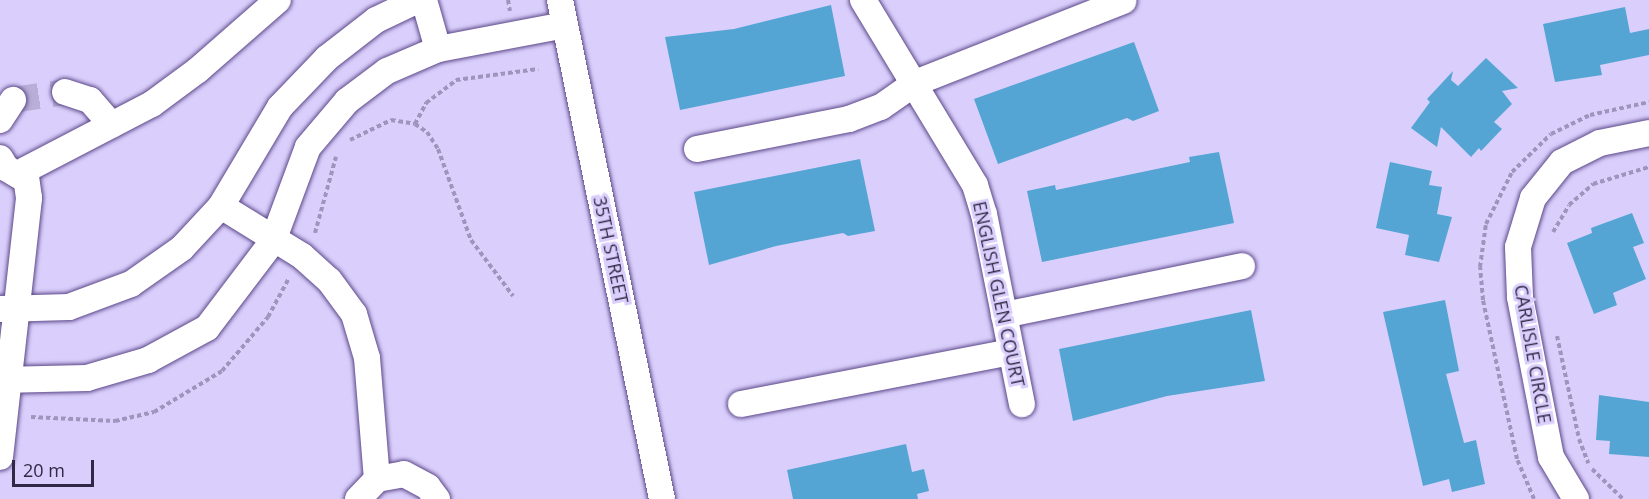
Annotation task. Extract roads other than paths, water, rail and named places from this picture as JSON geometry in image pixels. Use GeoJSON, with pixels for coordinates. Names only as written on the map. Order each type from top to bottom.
{"type":"FeatureCollection","features":[{"type":"Feature","properties":{"kind":"street"},"geometry":{"type":"LineString","coordinates":[[0,457],[9,310],[29,198],[25,171],[152,104],[198,70],[278,0]]}},
{"type":"Feature","properties":{"kind":"street"},"geometry":{"type":"LineString","coordinates":[[9,310],[69,307],[131,284],[182,248],[221,206],[280,106],[351,39],[376,21],[418,0]]}},
{"type":"Feature","properties":{"kind":"street"},"geometry":{"type":"LineString","coordinates":[[424,0],[438,49]]}},
{"type":"Feature","properties":{"kind":"street","name":"35TH STREET"},"geometry":{"type":"LineString","coordinates":[[560,0],[662,499]]}},
{"type":"Feature","properties":{"kind":"street","name":"ENGLISH GLEN COURT"},"geometry":{"type":"LineString","coordinates":[[863,0],[975,185],[1022,404]]}},
{"type":"Feature","properties":{"kind":"street"},"geometry":{"type":"LineString","coordinates":[[697,149],[849,119],[881,107],[915,83],[1123,1]]}},
{"type":"Feature","properties":{"kind":"street"},"geometry":{"type":"LineString","coordinates":[[4,381],[87,378],[148,360],[207,328],[238,291],[273,241],[308,147],[347,101],[387,71],[438,49],[565,25]]}},
{"type":"Feature","properties":{"kind":"street"},"geometry":{"type":"LineString","coordinates":[[65,92],[90,100],[112,125]]}},
{"type":"Feature","properties":{"kind":"street","name":"CARLISLE CIRCLE"},"geometry":{"type":"LineString","coordinates":[[1576,499],[1551,457],[1520,297],[1518,246],[1533,198],[1562,162],[1600,143],[1649,133]]}},
{"type":"Feature","properties":{"kind":"street"},"geometry":{"type":"LineString","coordinates":[[0,159],[6,168],[26,180]]}},
{"type":"Feature","properties":{"kind":"street"},"geometry":{"type":"LineString","coordinates":[[221,206],[273,241],[302,256],[329,280],[354,315],[367,358],[376,479]]}},
{"type":"Feature","properties":{"kind":"street"},"geometry":{"type":"LineString","coordinates":[[1004,315],[1242,266]]}},
{"type":"Feature","properties":{"kind":"street"},"geometry":{"type":"LineString","coordinates":[[741,404],[1011,352]]}},
{"type":"Feature","properties":{"kind":"street"},"geometry":{"type":"LineString","coordinates":[[358,499],[376,479],[390,474],[417,478],[437,499]]}},
{"type":"Feature","properties":{"kind":"tunnel"},"geometry":{"type":"LineString","coordinates":[[13,100],[65,92]]}}]}
